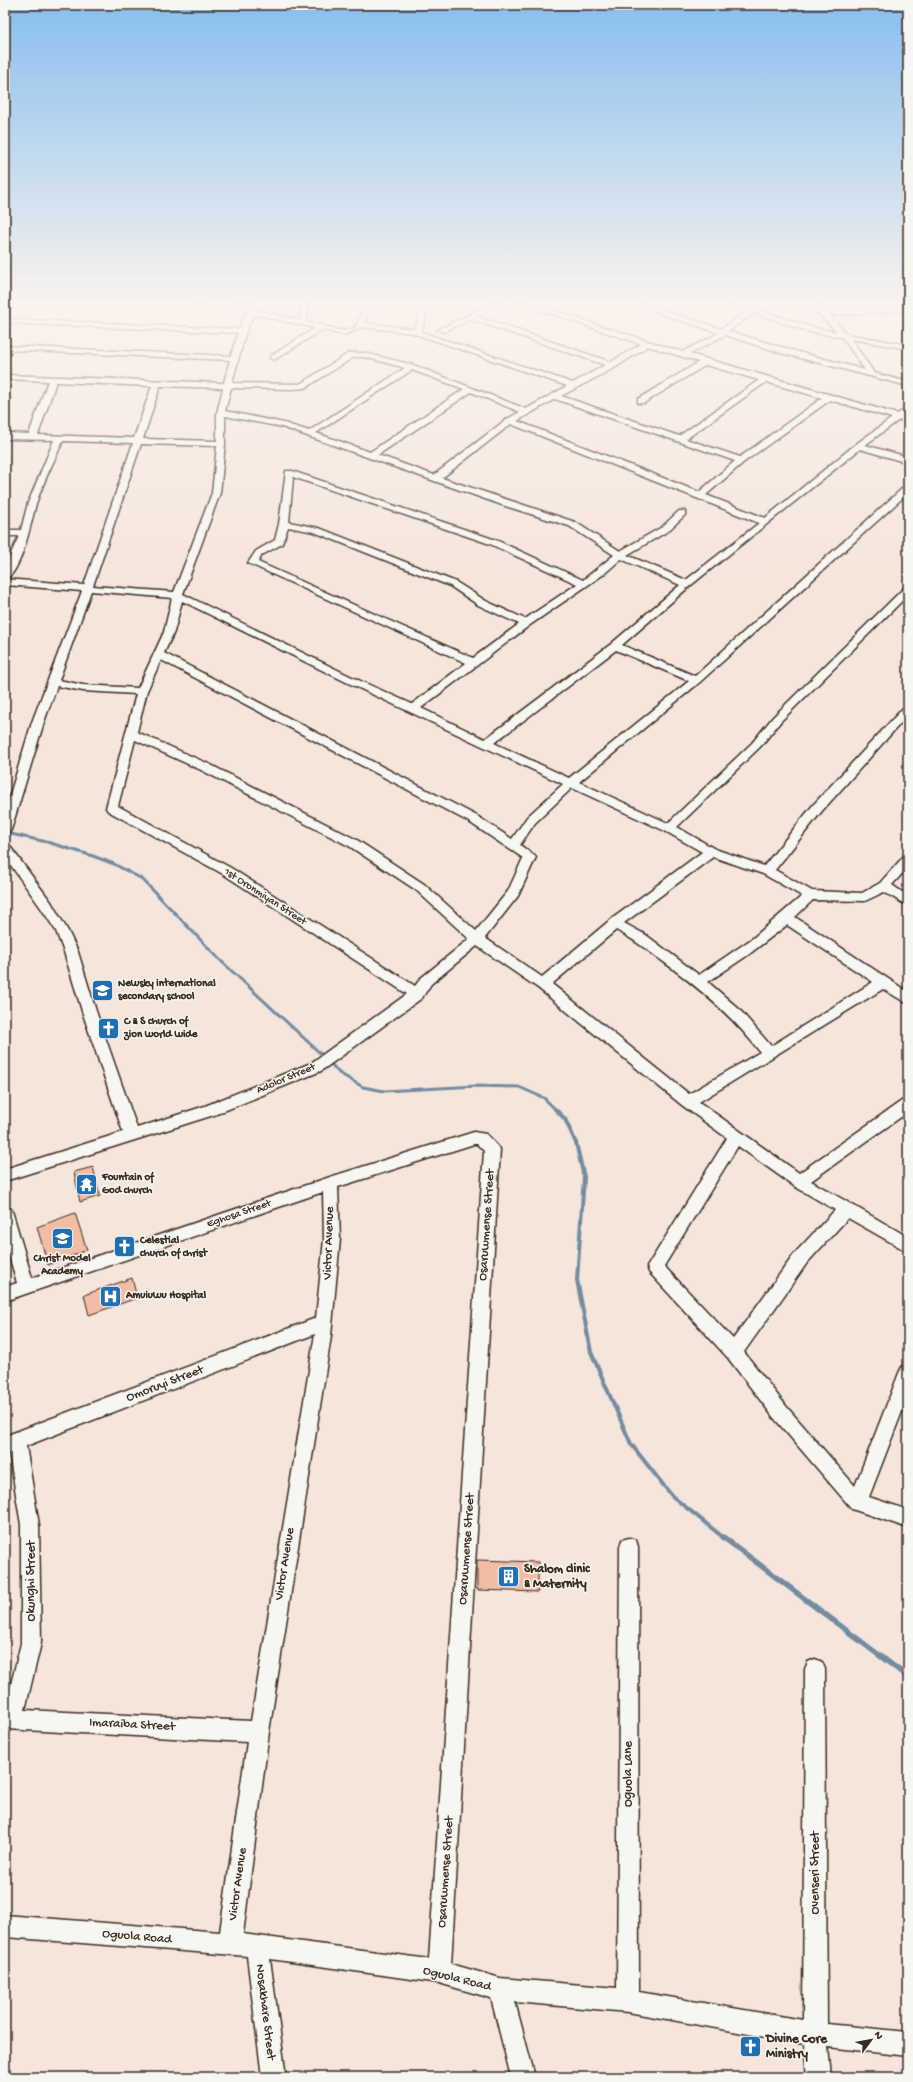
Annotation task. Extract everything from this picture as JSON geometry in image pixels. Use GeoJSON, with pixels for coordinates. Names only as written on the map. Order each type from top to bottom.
{"type":"FeatureCollection","features":[{"type":"Feature","properties":{"kind":"street"},"geometry":{"type":"LineString","coordinates":[[32,436],[46,399]]}},
{"type":"Feature","properties":{"kind":"street"},"geometry":{"type":"LineString","coordinates":[[5,830],[38,722],[88,590],[152,399]]}},
{"type":"Feature","properties":{"kind":"street"},"geometry":{"type":"LineString","coordinates":[[224,399],[221,412],[222,444],[216,493],[178,596],[169,632],[142,691],[130,733],[205,767],[280,807],[353,843],[420,887],[477,939],[543,984],[688,1102],[799,1181],[908,1246]]}},
{"type":"Feature","properties":{"kind":"street"},"geometry":{"type":"LineString","coordinates":[[310,434],[363,399]]}},
{"type":"Feature","properties":{"kind":"street"},"geometry":{"type":"LineString","coordinates":[[372,455],[455,399]]}},
{"type":"Feature","properties":{"kind":"street"},"geometry":{"type":"LineString","coordinates":[[493,399],[527,412]]}},
{"type":"Feature","properties":{"kind":"street"},"geometry":{"type":"LineString","coordinates":[[436,478],[510,421],[548,399]]}},
{"type":"Feature","properties":{"kind":"street"},"geometry":{"type":"LineString","coordinates":[[562,399],[741,460]]}},
{"type":"Feature","properties":{"kind":"street"},"geometry":{"type":"LineString","coordinates":[[680,439],[736,399]]}},
{"type":"Feature","properties":{"kind":"street"},"geometry":{"type":"LineString","coordinates":[[700,496],[741,460],[826,399]]}},
{"type":"Feature","properties":{"kind":"street"},"geometry":{"type":"LineString","coordinates":[[836,399],[908,420]]}},
{"type":"Feature","properties":{"kind":"street"},"geometry":{"type":"LineString","coordinates":[[486,744],[615,646],[688,584],[859,446],[908,410]]}},
{"type":"Feature","properties":{"kind":"street"},"geometry":{"type":"LineString","coordinates":[[221,412],[284,425],[504,503],[572,524],[620,555],[688,584]]}},
{"type":"Feature","properties":{"kind":"street"},"geometry":{"type":"LineString","coordinates":[[510,421],[766,522]]}},
{"type":"Feature","properties":{"kind":"street"},"geometry":{"type":"LineString","coordinates":[[5,436],[222,444]]}},
{"type":"Feature","properties":{"kind":"street"},"geometry":{"type":"LineString","coordinates":[[5,576],[19,550],[25,533],[32,503],[60,437]]}},
{"type":"Feature","properties":{"kind":"street"},"geometry":{"type":"LineString","coordinates":[[859,446],[908,460]]}},
{"type":"Feature","properties":{"kind":"street"},"geometry":{"type":"LineString","coordinates":[[473,662],[253,563],[254,557],[261,551],[280,542],[284,524],[289,473],[493,542],[584,584]]}},
{"type":"Feature","properties":{"kind":"street"},"geometry":{"type":"LineString","coordinates":[[158,654],[466,816],[514,845],[531,820],[570,783],[696,680],[908,488]]}},
{"type":"Feature","properties":{"kind":"street"},"geometry":{"type":"LineString","coordinates":[[413,708],[526,623],[584,584],[620,555],[660,533],[682,513]]}},
{"type":"Feature","properties":{"kind":"street"},"geometry":{"type":"LineString","coordinates":[[284,524],[316,530],[453,584],[482,603],[526,623]]}},
{"type":"Feature","properties":{"kind":"street"},"geometry":{"type":"LineString","coordinates":[[5,533],[25,533]]}},
{"type":"Feature","properties":{"kind":"street"},"geometry":{"type":"LineString","coordinates":[[5,582],[88,590],[178,596],[350,680],[669,828],[711,852],[767,871],[810,895],[852,898],[865,897],[884,886],[908,860]]}},
{"type":"Feature","properties":{"kind":"street"},"geometry":{"type":"LineString","coordinates":[[669,828],[756,745],[778,719],[908,589]]}},
{"type":"Feature","properties":{"kind":"street"},"geometry":{"type":"LineString","coordinates":[[615,646],[696,680]]}},
{"type":"Feature","properties":{"kind":"street"},"geometry":{"type":"LineString","coordinates":[[53,682],[83,688],[142,691]]}},
{"type":"Feature","properties":{"kind":"street"},"geometry":{"type":"LineString","coordinates":[[767,871],[784,848],[836,787],[908,709]]}},
{"type":"Feature","properties":{"kind":"street","name":"1st Oronmiyan Street"},"geometry":{"type":"LineString","coordinates":[[130,733],[111,804],[112,808],[227,871],[417,994]]}},
{"type":"Feature","properties":{"kind":"street","name":"Adolor Street"},"geometry":{"type":"LineString","coordinates":[[5,1175],[209,1111],[316,1067],[417,994],[426,981],[477,939],[514,893],[530,857],[514,845]]}},
{"type":"Feature","properties":{"kind":"street"},"geometry":{"type":"LineString","coordinates":[[5,848],[46,905],[62,931],[71,952],[89,1011],[132,1135]]}},
{"type":"Feature","properties":{"kind":"street"},"geometry":{"type":"LineString","coordinates":[[543,984],[614,924],[711,852]]}},
{"type":"Feature","properties":{"kind":"street"},"geometry":{"type":"LineString","coordinates":[[884,886],[908,902]]}},
{"type":"Feature","properties":{"kind":"street"},"geometry":{"type":"LineString","coordinates":[[699,981],[734,959],[788,919],[810,895]]}},
{"type":"Feature","properties":{"kind":"street"},"geometry":{"type":"LineString","coordinates":[[788,919],[884,982],[908,1000]]}},
{"type":"Feature","properties":{"kind":"street"},"geometry":{"type":"LineString","coordinates":[[614,924],[633,932],[699,981],[752,1030],[769,1054]]}},
{"type":"Feature","properties":{"kind":"street"},"geometry":{"type":"LineString","coordinates":[[688,1102],[769,1054],[884,982]]}},
{"type":"Feature","properties":{"kind":"street"},"geometry":{"type":"LineString","coordinates":[[799,1181],[908,1104]]}},
{"type":"Feature","properties":{"kind":"street"},"geometry":{"type":"LineString","coordinates":[[736,1136],[655,1267],[734,1352],[780,1412],[858,1502],[908,1519]]}},
{"type":"Feature","properties":{"kind":"street","name":"Eghosa Street"},"geometry":{"type":"LineString","coordinates":[[5,1294],[330,1183],[474,1138]]}},
{"type":"Feature","properties":{"kind":"street","name":"Osaruwmense Street"},"geometry":{"type":"LineString","coordinates":[[439,1972],[492,1149],[481,1138],[474,1138]]}},
{"type":"Feature","properties":{"kind":"street","name":"Victor Avenue"},"geometry":{"type":"LineString","coordinates":[[230,1944],[259,1732],[324,1323],[332,1240],[330,1183]]}},
{"type":"Feature","properties":{"kind":"street"},"geometry":{"type":"LineString","coordinates":[[734,1352],[801,1258],[846,1209]]}},
{"type":"Feature","properties":{"kind":"street"},"geometry":{"type":"LineString","coordinates":[[5,1214],[26,1286]]}},
{"type":"Feature","properties":{"kind":"street","name":"Omoruyi Street"},"geometry":{"type":"LineString","coordinates":[[10,1443],[324,1323]]}},
{"type":"Feature","properties":{"kind":"street"},"geometry":{"type":"LineString","coordinates":[[858,1502],[908,1372]]}},
{"type":"Feature","properties":{"kind":"street","name":"Okunghi Street"},"geometry":{"type":"LineString","coordinates":[[9,1719],[31,1643],[30,1525],[10,1443]]}},
{"type":"Feature","properties":{"kind":"street","name":"Oguola Lane"},"geometry":{"type":"LineString","coordinates":[[628,2001],[629,1547]]}},
{"type":"Feature","properties":{"kind":"street","name":"Ovenseri Street"},"geometry":{"type":"LineString","coordinates":[[815,1669],[815,2034],[819,2077]]}},
{"type":"Feature","properties":{"kind":"street","name":"Imaraiba Street"},"geometry":{"type":"LineString","coordinates":[[9,1719],[259,1732]]}},
{"type":"Feature","properties":{"kind":"street","name":"Oguola Road"},"geometry":{"type":"LineString","coordinates":[[5,1926],[257,1946],[439,1972],[500,1990],[628,2001],[815,2034],[908,2044]]}},
{"type":"Feature","properties":{"kind":"street","name":"Nosakhare Street"},"geometry":{"type":"LineString","coordinates":[[257,1946],[274,2077]]}},
{"type":"Feature","properties":{"kind":"street"},"geometry":{"type":"LineString","coordinates":[[500,1990],[523,2077]]}},
{"type":"Feature","properties":{"kind":"building","name":"Fountain of God church"},"geometry":{"type":"Polygon","coordinates":[[[93,1167],[100,1196],[80,1202],[74,1172],[93,1167]]]}},
{"type":"Feature","properties":{"kind":"building","name":"Christ Model Academy"},"geometry":{"type":"Polygon","coordinates":[[[75,1213],[87,1250],[48,1265],[37,1227],[75,1213]]]}},
{"type":"Feature","properties":{"kind":"building","name":"Amuiuwu Hospital"},"geometry":{"type":"Polygon","coordinates":[[[132,1278],[137,1298],[89,1315],[84,1295],[132,1278]]]}},
{"type":"Feature","properties":{"kind":"building","name":"Shalom clinic & Maternity"},"geometry":{"type":"Polygon","coordinates":[[[477,1560],[538,1562],[538,1592],[477,1590],[477,1560]]]}},
{"type":"Feature","properties":{"kind":"waterway"},"geometry":{"type":"LineString","coordinates":[[11,834],[47,842],[93,856],[114,864],[142,879],[220,960],[321,1054]]}},
{"type":"Feature","properties":{"kind":"waterway"},"geometry":{"type":"LineString","coordinates":[[332,1065],[339,1073],[363,1087],[384,1091],[477,1086],[519,1087],[544,1098],[565,1119],[576,1143],[584,1177],[577,1280],[591,1352],[631,1444],[672,1496],[724,1538]]}},
{"type":"Feature","properties":{"kind":"waterway"},"geometry":{"type":"LineString","coordinates":[[723,1537],[908,1677]]}},
{"type":"Feature","properties":{"kind":"place","name":"Newsky international secondary school"},"geometry":{"type":"Point","coordinates":[103,990]}},
{"type":"Feature","properties":{"kind":"place","name":"C & S church of zion world wide"},"geometry":{"type":"Point","coordinates":[109,1028]}},
{"type":"Feature","properties":{"kind":"place","name":"Fountain of God church"},"geometry":{"type":"Point","coordinates":[87,1184]}},
{"type":"Feature","properties":{"kind":"place","name":"Christ Model Academy"},"geometry":{"type":"Point","coordinates":[62,1239]}},
{"type":"Feature","properties":{"kind":"place","name":"Celestial church of christ"},"geometry":{"type":"Point","coordinates":[124,1247]}},
{"type":"Feature","properties":{"kind":"place","name":"Amuiuwu Hospital"},"geometry":{"type":"Point","coordinates":[111,1296]}},
{"type":"Feature","properties":{"kind":"place","name":"Shalom clinic & Maternity"},"geometry":{"type":"Point","coordinates":[508,1576]}},
{"type":"Feature","properties":{"kind":"place","name":"Divine Core Ministry"},"geometry":{"type":"Point","coordinates":[750,2046]}}]}
